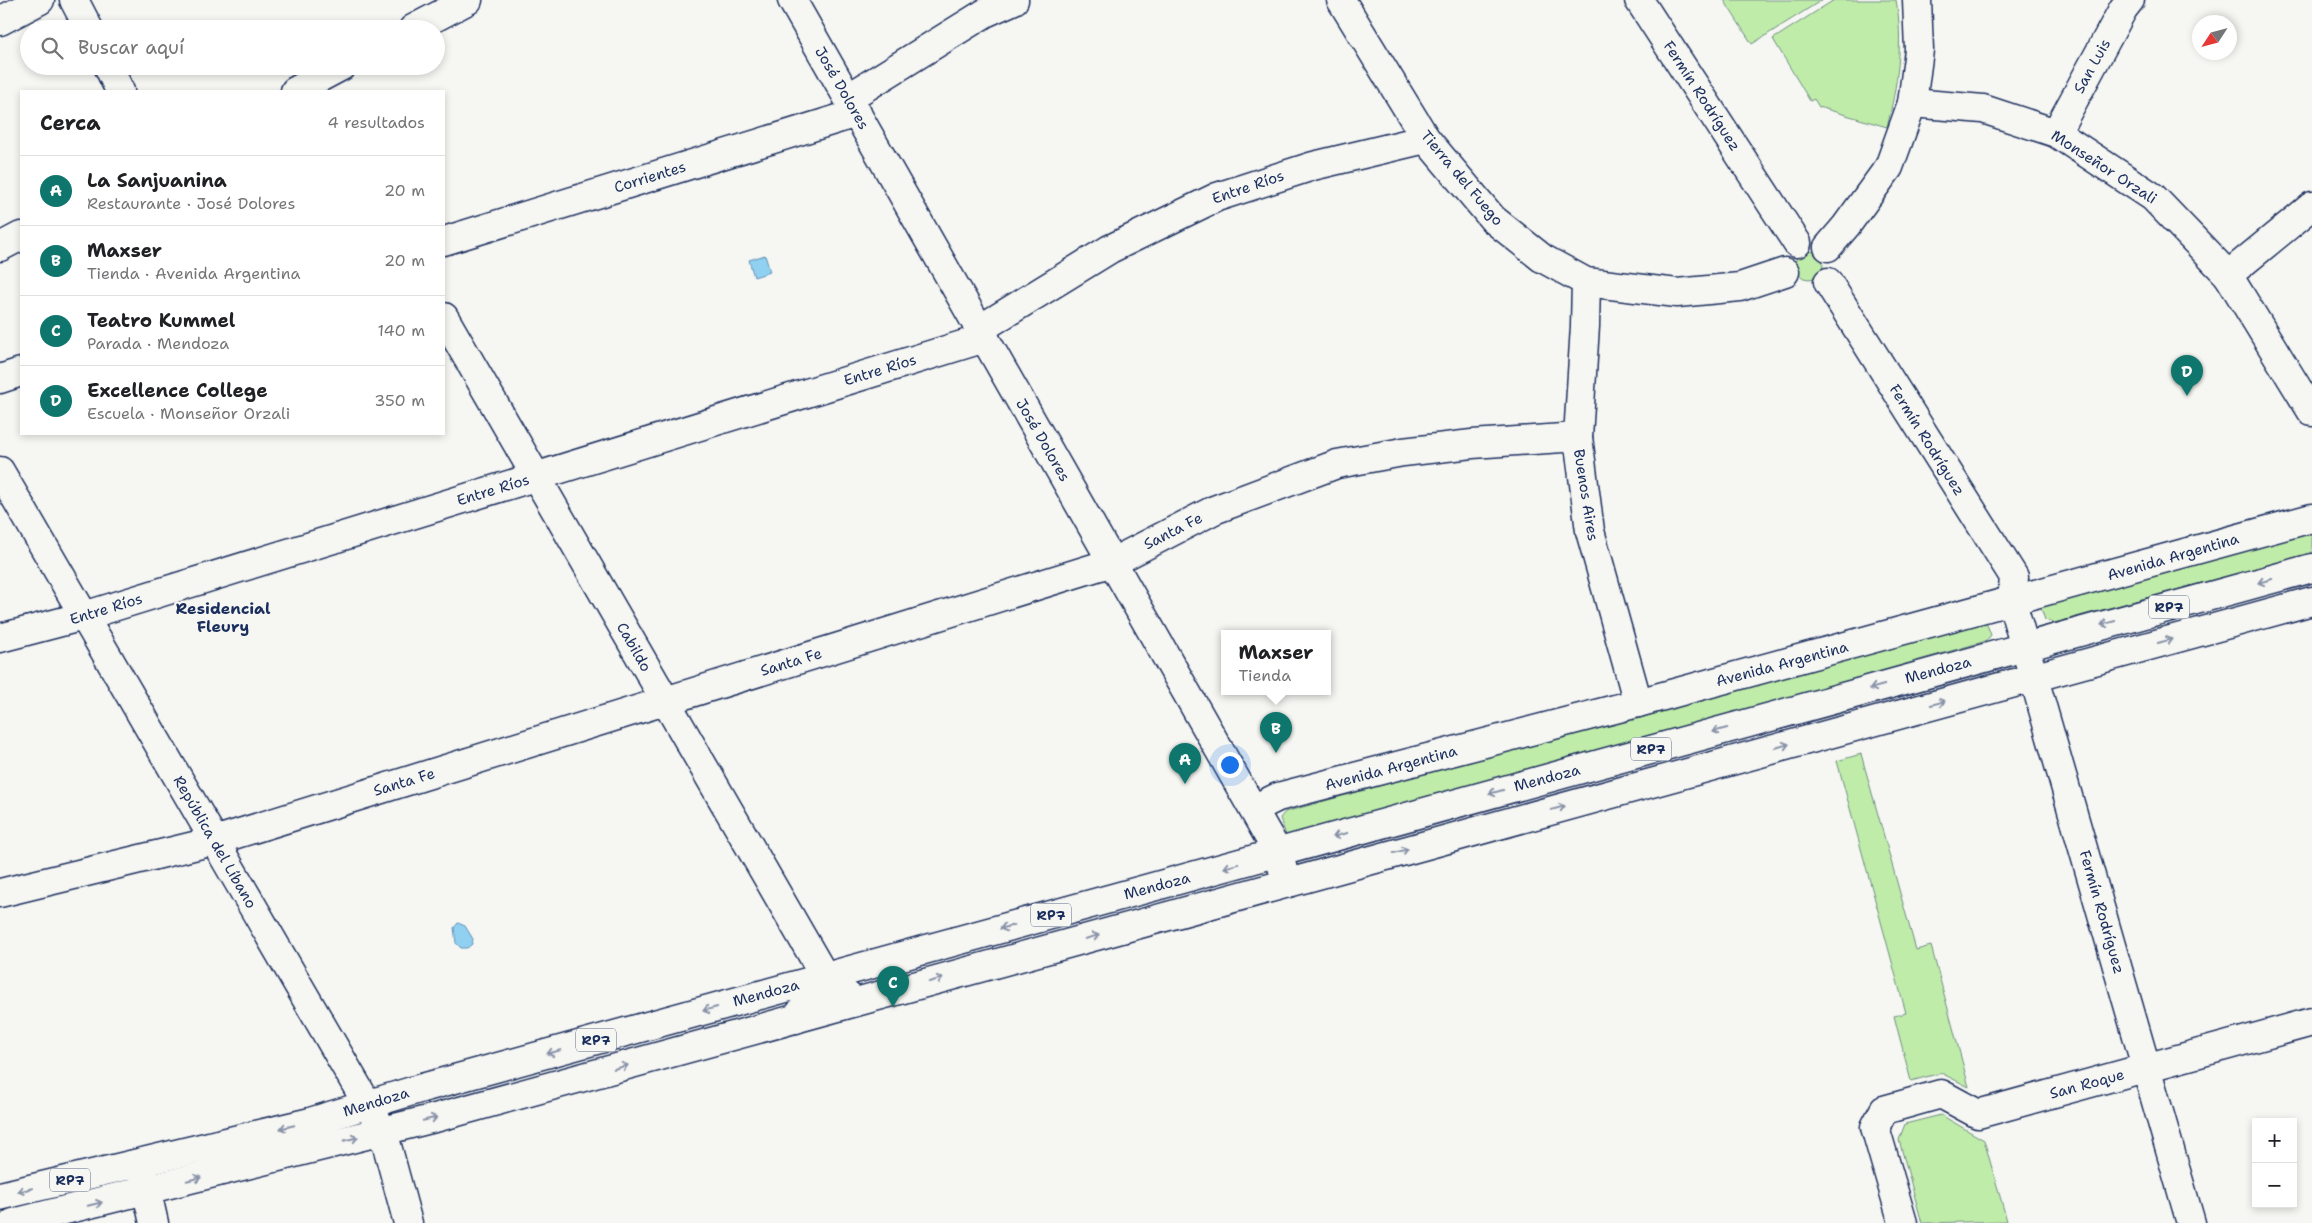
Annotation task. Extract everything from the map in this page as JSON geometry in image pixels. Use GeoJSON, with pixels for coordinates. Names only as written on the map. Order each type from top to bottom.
{"type":"FeatureCollection","features":[{"type":"Feature","properties":{"kind":"street"},"geometry":{"type":"LineString","coordinates":[[0,21],[40,0]]}},
{"type":"Feature","properties":{"kind":"street"},"geometry":{"type":"LineString","coordinates":[[74,0],[84,20]]}},
{"type":"Feature","properties":{"kind":"street"},"geometry":{"type":"LineString","coordinates":[[430,20],[468,0]]}},
{"type":"Feature","properties":{"kind":"street","name":"José Dolores"},"geometry":{"type":"LineString","coordinates":[[792,0],[1278,853],[1287,883]]}},
{"type":"Feature","properties":{"kind":"street","name":"Corrientes"},"geometry":{"type":"LineString","coordinates":[[445,241],[852,105],[985,13],[1014,0]]}},
{"type":"Feature","properties":{"kind":"street","name":"Tierra del Fuego"},"geometry":{"type":"LineString","coordinates":[[1341,0],[1426,139],[1493,219],[1542,258],[1586,282],[1678,293],[1740,287],[1785,272]]}},
{"type":"Feature","properties":{"kind":"street","name":"Fermín Rodríguez"},"geometry":{"type":"LineString","coordinates":[[1639,0],[1797,243]]}},
{"type":"Feature","properties":{"kind":"street"},"geometry":{"type":"LineString","coordinates":[[1828,247],[1889,167],[1912,103],[1919,50],[1917,0]]}},
{"type":"Feature","properties":{"kind":"street","name":"San Luis"},"geometry":{"type":"LineString","coordinates":[[2056,133],[2123,9],[2130,0]]}},
{"type":"Feature","properties":{"kind":"street"},"geometry":{"type":"LineString","coordinates":[[112,75],[120,90]]}},
{"type":"Feature","properties":{"kind":"street"},"geometry":{"type":"LineString","coordinates":[[306,89],[328,75]]}},
{"type":"Feature","properties":{"kind":"street","name":"Monseñor Orzali"},"geometry":{"type":"LineString","coordinates":[[1912,103],[1983,109],[2056,133],[2154,197],[2228,275],[2312,412]]}},
{"type":"Feature","properties":{"kind":"street","name":"Entre Ríos"},"geometry":{"type":"LineString","coordinates":[[0,638],[84,616],[536,477],[982,334],[1110,249],[1217,197],[1313,166],[1426,139]]}},
{"type":"Feature","properties":{"kind":"street"},"geometry":{"type":"LineString","coordinates":[[2228,275],[2312,206]]}},
{"type":"Feature","properties":{"kind":"street"},"geometry":{"type":"LineString","coordinates":[[0,247],[20,237]]}},
{"type":"Feature","properties":{"kind":"street"},"geometry":{"type":"LineString","coordinates":[[1813,240],[1828,247],[1835,262],[1835,271],[1821,286],[1802,289],[1794,285],[1785,272],[1786,255],[1797,243],[1813,240]]}},
{"type":"Feature","properties":{"kind":"street","name":"Buenos Aires"},"geometry":{"type":"LineString","coordinates":[[1586,282],[1578,437],[1590,531],[1638,703]]}},
{"type":"Feature","properties":{"kind":"street","name":"Fermín Rodríguez"},"geometry":{"type":"LineString","coordinates":[[1821,286],[1997,581],[2012,602],[2191,1223]]}},
{"type":"Feature","properties":{"kind":"street","name":"Cabildo"},"geometry":{"type":"LineString","coordinates":[[445,319],[825,977],[855,1002]]}},
{"type":"Feature","properties":{"kind":"street"},"geometry":{"type":"LineString","coordinates":[[0,379],[20,372]]}},
{"type":"Feature","properties":{"kind":"street","name":"Santa Fe"},"geometry":{"type":"LineString","coordinates":[[0,893],[214,840],[1113,562],[1214,510],[1336,464],[1423,450],[1578,437]]}},
{"type":"Feature","properties":{"kind":"street","name":"República del Líbano"},"geometry":{"type":"LineString","coordinates":[[0,471],[383,1131],[408,1223]]}},
{"type":"Feature","properties":{"kind":"street","name":"Avenida Argentina"},"geometry":{"type":"LineString","coordinates":[[1253,809],[1278,797],[1638,703],[2012,602],[2312,518]]}},
{"type":"Feature","properties":{"kind":"street","name":"Mendoza"},"geometry":{"type":"LineString","coordinates":[[0,1196],[310,1122],[367,1104],[825,977],[2312,568]]}},
{"type":"Feature","properties":{"kind":"street","name":"Mendoza"},"geometry":{"type":"LineString","coordinates":[[13,1223],[383,1131],[2312,601]]}},
{"type":"Feature","properties":{"kind":"street"},"geometry":{"type":"LineString","coordinates":[[796,1019],[825,977]]}},
{"type":"Feature","properties":{"kind":"street","name":"San Roque"},"geometry":{"type":"LineString","coordinates":[[1903,1223],[1875,1127],[1884,1110],[1940,1094],[1978,1114],[2312,1022]]}},
{"type":"Feature","properties":{"kind":"street"},"geometry":{"type":"LineString","coordinates":[[140,1163],[154,1223]]}},
{"type":"Feature","properties":{"kind":"green space"},"geometry":{"type":"Polygon","coordinates":[[[1724,0],[1822,0],[1752,44],[1724,0]]]}},
{"type":"Feature","properties":{"kind":"green space"},"geometry":{"type":"Polygon","coordinates":[[[1834,0],[1896,0],[1899,32],[1898,64],[1894,96],[1887,127],[1819,107],[1814,99],[1810,101],[1773,39],[1834,0]]]}},
{"type":"Feature","properties":{"kind":"green space"},"geometry":{"type":"Polygon","coordinates":[[[1809,251],[1819,255],[1823,265],[1819,275],[1809,279],[1799,275],[1795,265],[1799,255],[1809,251]]]}},
{"type":"Feature","properties":{"kind":"green space"},"geometry":{"type":"Polygon","coordinates":[[[2312,525],[2312,553],[2054,623],[2045,620],[2040,605],[2312,525]]]}},
{"type":"Feature","properties":{"kind":"green space"},"geometry":{"type":"Polygon","coordinates":[[[1979,619],[1986,622],[1991,635],[1986,641],[1294,838],[1286,835],[1280,818],[1285,812],[1979,619]]]}},
{"type":"Feature","properties":{"kind":"green space"},"geometry":{"type":"Polygon","coordinates":[[[1861,754],[1916,950],[1931,946],[1969,1087],[1941,1073],[1911,1081],[1894,1016],[1906,1013],[1837,761],[1861,754]]]}},
{"type":"Feature","properties":{"kind":"green space"},"geometry":{"type":"Polygon","coordinates":[[[1941,1115],[1984,1140],[2007,1221],[1922,1223],[1899,1140],[1905,1124],[1941,1115]]]}},
{"type":"Feature","properties":{"kind":"water"},"geometry":{"type":"Polygon","coordinates":[[[765,255],[770,272],[754,277],[749,260],[765,255]]]}},
{"type":"Feature","properties":{"kind":"water"},"geometry":{"type":"Polygon","coordinates":[[[458,923],[465,926],[473,939],[472,944],[467,948],[461,948],[456,943],[454,928],[458,923]]]}},
{"type":"Feature","properties":{"kind":"place","name":"Excellence College"},"geometry":{"type":"Point","coordinates":[2187,396]}},
{"type":"Feature","properties":{"kind":"place","name":"Maxser"},"geometry":{"type":"Point","coordinates":[1276,753]}},
{"type":"Feature","properties":{"kind":"place","name":"La Sanjuanina"},"geometry":{"type":"Point","coordinates":[1185,784]}},
{"type":"Feature","properties":{"kind":"place","name":"Teatro Kummel"},"geometry":{"type":"Point","coordinates":[893,1007]}},
{"type":"Feature","properties":{"kind":"district","name":"Residencial Fleury"},"geometry":{"type":"Point","coordinates":[223,617]}}]}
